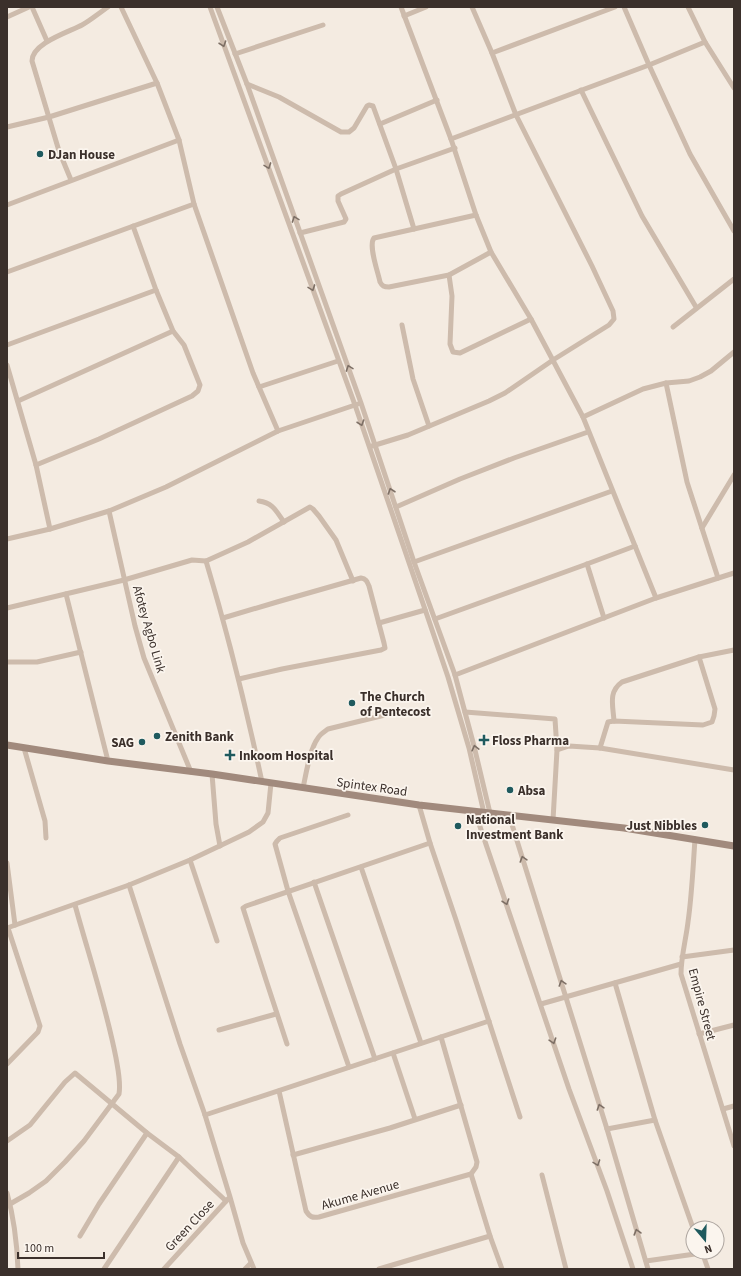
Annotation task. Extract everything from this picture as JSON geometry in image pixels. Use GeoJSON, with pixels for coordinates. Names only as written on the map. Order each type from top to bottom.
{"type":"FeatureCollection","features":[{"type":"Feature","properties":{"kind":"main road","name":"Spintex Road"},"geometry":{"type":"LineString","coordinates":[[7,745],[108,762],[212,774],[419,805],[624,828],[734,846]]}},
{"type":"Feature","properties":{"kind":"street"},"geometry":{"type":"LineString","coordinates":[[7,17],[30,7],[47,41]]}},
{"type":"Feature","properties":{"kind":"street"},"geometry":{"type":"LineString","coordinates":[[71,180],[59,151],[32,61],[32,56],[34,52],[47,41],[82,25],[108,7]]}},
{"type":"Feature","properties":{"kind":"street"},"geometry":{"type":"LineString","coordinates":[[121,7],[157,83],[179,140],[194,204],[248,359],[278,431]]}},
{"type":"Feature","properties":{"kind":"street"},"geometry":{"type":"LineString","coordinates":[[210,7],[338,361],[396,507],[414,562],[455,675],[474,746],[487,813]]}},
{"type":"Feature","properties":{"kind":"street"},"geometry":{"type":"LineString","coordinates":[[217,7],[247,84],[361,403],[372,446],[459,715],[487,813]]}},
{"type":"Feature","properties":{"kind":"street"},"geometry":{"type":"LineString","coordinates":[[401,7],[452,139],[476,215],[491,252],[531,319],[582,417],[656,598]]}},
{"type":"Feature","properties":{"kind":"street"},"geometry":{"type":"LineString","coordinates":[[404,16],[426,7]]}},
{"type":"Feature","properties":{"kind":"street"},"geometry":{"type":"LineString","coordinates":[[372,446],[408,435],[489,402],[609,325],[614,318],[613,311],[589,259],[516,115],[472,7]]}},
{"type":"Feature","properties":{"kind":"street"},"geometry":{"type":"LineString","coordinates":[[492,53],[615,7]]}},
{"type":"Feature","properties":{"kind":"street"},"geometry":{"type":"LineString","coordinates":[[624,7],[648,65],[690,154],[734,231]]}},
{"type":"Feature","properties":{"kind":"street"},"geometry":{"type":"LineString","coordinates":[[688,7],[705,42],[734,88]]}},
{"type":"Feature","properties":{"kind":"street"},"geometry":{"type":"LineString","coordinates":[[235,54],[323,25]]}},
{"type":"Feature","properties":{"kind":"street"},"geometry":{"type":"LineString","coordinates":[[452,139],[705,42]]}},
{"type":"Feature","properties":{"kind":"street"},"geometry":{"type":"LineString","coordinates":[[7,127],[49,117],[157,83]]}},
{"type":"Feature","properties":{"kind":"street"},"geometry":{"type":"LineString","coordinates":[[247,84],[279,97],[341,132],[349,132],[354,128],[365,108],[369,105],[373,106],[396,170],[414,229]]}},
{"type":"Feature","properties":{"kind":"street"},"geometry":{"type":"LineString","coordinates":[[581,90],[642,216],[696,307]]}},
{"type":"Feature","properties":{"kind":"street"},"geometry":{"type":"LineString","coordinates":[[380,124],[437,100]]}},
{"type":"Feature","properties":{"kind":"street"},"geometry":{"type":"LineString","coordinates":[[7,205],[179,140]]}},
{"type":"Feature","properties":{"kind":"street"},"geometry":{"type":"LineString","coordinates":[[300,233],[344,222],[346,219],[338,201],[338,196],[341,194],[396,170],[454,148]]}},
{"type":"Feature","properties":{"kind":"street"},"geometry":{"type":"LineString","coordinates":[[7,272],[194,204]]}},
{"type":"Feature","properties":{"kind":"street"},"geometry":{"type":"LineString","coordinates":[[476,215],[379,236],[372,240],[372,246],[382,285],[389,287],[449,274],[491,252]]}},
{"type":"Feature","properties":{"kind":"street"},"geometry":{"type":"LineString","coordinates":[[36,465],[99,439],[194,395],[200,384],[184,345],[173,331],[156,290],[133,226]]}},
{"type":"Feature","properties":{"kind":"street"},"geometry":{"type":"LineString","coordinates":[[449,274],[452,296],[450,344],[453,352],[460,353],[531,319]]}},
{"type":"Feature","properties":{"kind":"street"},"geometry":{"type":"LineString","coordinates":[[673,327],[696,307],[734,279]]}},
{"type":"Feature","properties":{"kind":"street"},"geometry":{"type":"LineString","coordinates":[[7,345],[156,290]]}},
{"type":"Feature","properties":{"kind":"street"},"geometry":{"type":"LineString","coordinates":[[402,326],[413,379],[429,426]]}},
{"type":"Feature","properties":{"kind":"street"},"geometry":{"type":"LineString","coordinates":[[18,401],[173,331]]}},
{"type":"Feature","properties":{"kind":"street"},"geometry":{"type":"LineString","coordinates":[[582,417],[643,389],[666,383],[689,381],[700,377],[711,371],[734,352]]}},
{"type":"Feature","properties":{"kind":"street"},"geometry":{"type":"LineString","coordinates":[[259,386],[338,361]]}},
{"type":"Feature","properties":{"kind":"street"},"geometry":{"type":"LineString","coordinates":[[7,365],[36,465],[50,529]]}},
{"type":"Feature","properties":{"kind":"street"},"geometry":{"type":"LineString","coordinates":[[666,383],[687,482],[718,578]]}},
{"type":"Feature","properties":{"kind":"street"},"geometry":{"type":"LineString","coordinates":[[7,539],[50,529],[109,511],[166,487],[278,431],[361,403]]}},
{"type":"Feature","properties":{"kind":"street"},"geometry":{"type":"LineString","coordinates":[[396,507],[460,479],[588,432]]}},
{"type":"Feature","properties":{"kind":"street"},"geometry":{"type":"LineString","coordinates":[[702,528],[734,475]]}},
{"type":"Feature","properties":{"kind":"street"},"geometry":{"type":"LineString","coordinates":[[414,562],[612,491]]}},
{"type":"Feature","properties":{"kind":"street"},"geometry":{"type":"LineString","coordinates":[[259,502],[268,502],[284,522]]}},
{"type":"Feature","properties":{"kind":"street"},"geometry":{"type":"LineString","coordinates":[[7,608],[124,580],[192,560],[206,561],[248,542],[307,508],[314,509],[336,540],[353,581]]}},
{"type":"Feature","properties":{"kind":"street","name":"Afotey Agbo Link"},"geometry":{"type":"LineString","coordinates":[[109,511],[124,580],[144,658],[191,772]]}},
{"type":"Feature","properties":{"kind":"street"},"geometry":{"type":"LineString","coordinates":[[435,619],[635,546]]}},
{"type":"Feature","properties":{"kind":"street"},"geometry":{"type":"LineString","coordinates":[[206,561],[239,679],[262,782]]}},
{"type":"Feature","properties":{"kind":"street"},"geometry":{"type":"LineString","coordinates":[[587,564],[604,618]]}},
{"type":"Feature","properties":{"kind":"street"},"geometry":{"type":"LineString","coordinates":[[455,675],[656,598],[734,573]]}},
{"type":"Feature","properties":{"kind":"street"},"geometry":{"type":"LineString","coordinates":[[223,618],[362,578],[366,580],[385,646],[384,649],[239,679]]}},
{"type":"Feature","properties":{"kind":"street"},"geometry":{"type":"LineString","coordinates":[[66,594],[108,762]]}},
{"type":"Feature","properties":{"kind":"street"},"geometry":{"type":"LineString","coordinates":[[379,623],[426,610]]}},
{"type":"Feature","properties":{"kind":"street"},"geometry":{"type":"LineString","coordinates":[[614,721],[613,693],[616,686],[622,682],[699,657],[734,650]]}},
{"type":"Feature","properties":{"kind":"street"},"geometry":{"type":"LineString","coordinates":[[7,662],[37,662],[81,652]]}},
{"type":"Feature","properties":{"kind":"street"},"geometry":{"type":"LineString","coordinates":[[600,748],[608,722],[703,725],[712,722],[715,709],[699,657]]}},
{"type":"Feature","properties":{"kind":"street"},"geometry":{"type":"LineString","coordinates":[[465,712],[555,719],[557,750],[553,820]]}},
{"type":"Feature","properties":{"kind":"street"},"geometry":{"type":"LineString","coordinates":[[303,788],[312,750],[316,739],[321,733],[328,729],[393,713]]}},
{"type":"Feature","properties":{"kind":"street"},"geometry":{"type":"LineString","coordinates":[[557,750],[569,746],[600,748],[734,770]]}},
{"type":"Feature","properties":{"kind":"street"},"geometry":{"type":"LineString","coordinates":[[24,748],[44,817],[46,838]]}},
{"type":"Feature","properties":{"kind":"street"},"geometry":{"type":"LineString","coordinates":[[212,774],[216,824],[220,846]]}},
{"type":"Feature","properties":{"kind":"street"},"geometry":{"type":"LineString","coordinates":[[7,1064],[38,1032],[40,1026],[7,928],[129,885],[190,860],[249,832],[263,822],[268,813],[272,783]]}},
{"type":"Feature","properties":{"kind":"street"},"geometry":{"type":"LineString","coordinates":[[419,805],[430,843],[520,1117]]}},
{"type":"Feature","properties":{"kind":"street"},"geometry":{"type":"LineString","coordinates":[[475,812],[569,1089],[607,1191],[633,1269]]}},
{"type":"Feature","properties":{"kind":"street"},"geometry":{"type":"LineString","coordinates":[[348,815],[280,838],[276,841],[276,846],[288,891],[349,1067]]}},
{"type":"Feature","properties":{"kind":"street"},"geometry":{"type":"LineString","coordinates":[[509,815],[607,1129],[648,1269]]}},
{"type":"Feature","properties":{"kind":"street","name":"Empire Street"},"geometry":{"type":"LineString","coordinates":[[695,839],[691,902],[681,964],[681,974],[734,1146]]}},
{"type":"Feature","properties":{"kind":"street"},"geometry":{"type":"LineString","coordinates":[[287,1044],[276,1014],[244,908],[288,891],[430,843]]}},
{"type":"Feature","properties":{"kind":"street"},"geometry":{"type":"LineString","coordinates":[[190,860],[217,941]]}},
{"type":"Feature","properties":{"kind":"street"},"geometry":{"type":"LineString","coordinates":[[7,863],[15,925]]}},
{"type":"Feature","properties":{"kind":"street"},"geometry":{"type":"LineString","coordinates":[[361,867],[421,1043]]}},
{"type":"Feature","properties":{"kind":"street"},"geometry":{"type":"LineString","coordinates":[[314,882],[375,1059]]}},
{"type":"Feature","properties":{"kind":"street"},"geometry":{"type":"LineString","coordinates":[[129,885],[204,1115],[228,1199],[243,1243],[254,1269]]}},
{"type":"Feature","properties":{"kind":"street"},"geometry":{"type":"LineString","coordinates":[[10,1204],[46,1181],[65,1162],[84,1141],[119,1094],[120,1088],[112,1036],[75,905]]}},
{"type":"Feature","properties":{"kind":"street"},"geometry":{"type":"LineString","coordinates":[[682,957],[734,950]]}},
{"type":"Feature","properties":{"kind":"street"},"geometry":{"type":"LineString","coordinates":[[541,1004],[681,964]]}},
{"type":"Feature","properties":{"kind":"street"},"geometry":{"type":"LineString","coordinates":[[615,983],[655,1120],[690,1220]]}},
{"type":"Feature","properties":{"kind":"street"},"geometry":{"type":"LineString","coordinates":[[220,1030],[276,1014]]}},
{"type":"Feature","properties":{"kind":"street"},"geometry":{"type":"LineString","coordinates":[[204,1115],[489,1021]]}},
{"type":"Feature","properties":{"kind":"street"},"geometry":{"type":"LineString","coordinates":[[699,1034],[734,1025]]}},
{"type":"Feature","properties":{"kind":"street"},"geometry":{"type":"LineString","coordinates":[[441,1037],[477,1162],[476,1168],[471,1174],[502,1269]]}},
{"type":"Feature","properties":{"kind":"street"},"geometry":{"type":"LineString","coordinates":[[393,1052],[414,1119]]}},
{"type":"Feature","properties":{"kind":"street"},"geometry":{"type":"LineString","coordinates":[[7,1141],[30,1125],[65,1082],[74,1074],[78,1074],[228,1199]]}},
{"type":"Feature","properties":{"kind":"street","name":"Akume Avenue"},"geometry":{"type":"LineString","coordinates":[[279,1091],[306,1211],[312,1218],[471,1174]]}},
{"type":"Feature","properties":{"kind":"street"},"geometry":{"type":"LineString","coordinates":[[293,1155],[390,1128],[461,1105]]}},
{"type":"Feature","properties":{"kind":"street"},"geometry":{"type":"LineString","coordinates":[[723,1109],[734,1106]]}},
{"type":"Feature","properties":{"kind":"street"},"geometry":{"type":"LineString","coordinates":[[607,1129],[655,1120]]}},
{"type":"Feature","properties":{"kind":"street"},"geometry":{"type":"LineString","coordinates":[[80,1236],[99,1204],[147,1133]]}},
{"type":"Feature","properties":{"kind":"street"},"geometry":{"type":"LineString","coordinates":[[104,1269],[179,1157]]}},
{"type":"Feature","properties":{"kind":"street"},"geometry":{"type":"LineString","coordinates":[[542,1175],[566,1269]]}},
{"type":"Feature","properties":{"kind":"street"},"geometry":{"type":"LineString","coordinates":[[7,1193],[18,1245],[18,1269]]}},
{"type":"Feature","properties":{"kind":"street","name":"Green Close"},"geometry":{"type":"LineString","coordinates":[[164,1269],[228,1199]]}},
{"type":"Feature","properties":{"kind":"street"},"geometry":{"type":"LineString","coordinates":[[378,1269],[490,1236]]}},
{"type":"Feature","properties":{"kind":"street"},"geometry":{"type":"LineString","coordinates":[[646,1261],[685,1255]]}},
{"type":"Feature","properties":{"kind":"street"},"geometry":{"type":"LineString","coordinates":[[245,1269],[251,1263]]}},
{"type":"Feature","properties":{"kind":"place","name":"DJan House"},"geometry":{"type":"Point","coordinates":[40,154]}},
{"type":"Feature","properties":{"kind":"place","name":"The Church of Pentecost"},"geometry":{"type":"Point","coordinates":[352,703]}},
{"type":"Feature","properties":{"kind":"place","name":"Zenith Bank"},"geometry":{"type":"Point","coordinates":[157,736]}},
{"type":"Feature","properties":{"kind":"place","name":"Floss Pharma"},"geometry":{"type":"Point","coordinates":[484,740]}},
{"type":"Feature","properties":{"kind":"place","name":"SAG"},"geometry":{"type":"Point","coordinates":[142,742]}},
{"type":"Feature","properties":{"kind":"place","name":"Inkoom Hospital"},"geometry":{"type":"Point","coordinates":[230,755]}},
{"type":"Feature","properties":{"kind":"place","name":"Absa"},"geometry":{"type":"Point","coordinates":[510,790]}},
{"type":"Feature","properties":{"kind":"place","name":"Just Nibbles"},"geometry":{"type":"Point","coordinates":[705,825]}},
{"type":"Feature","properties":{"kind":"place","name":"National Investment Bank"},"geometry":{"type":"Point","coordinates":[458,826]}}]}
